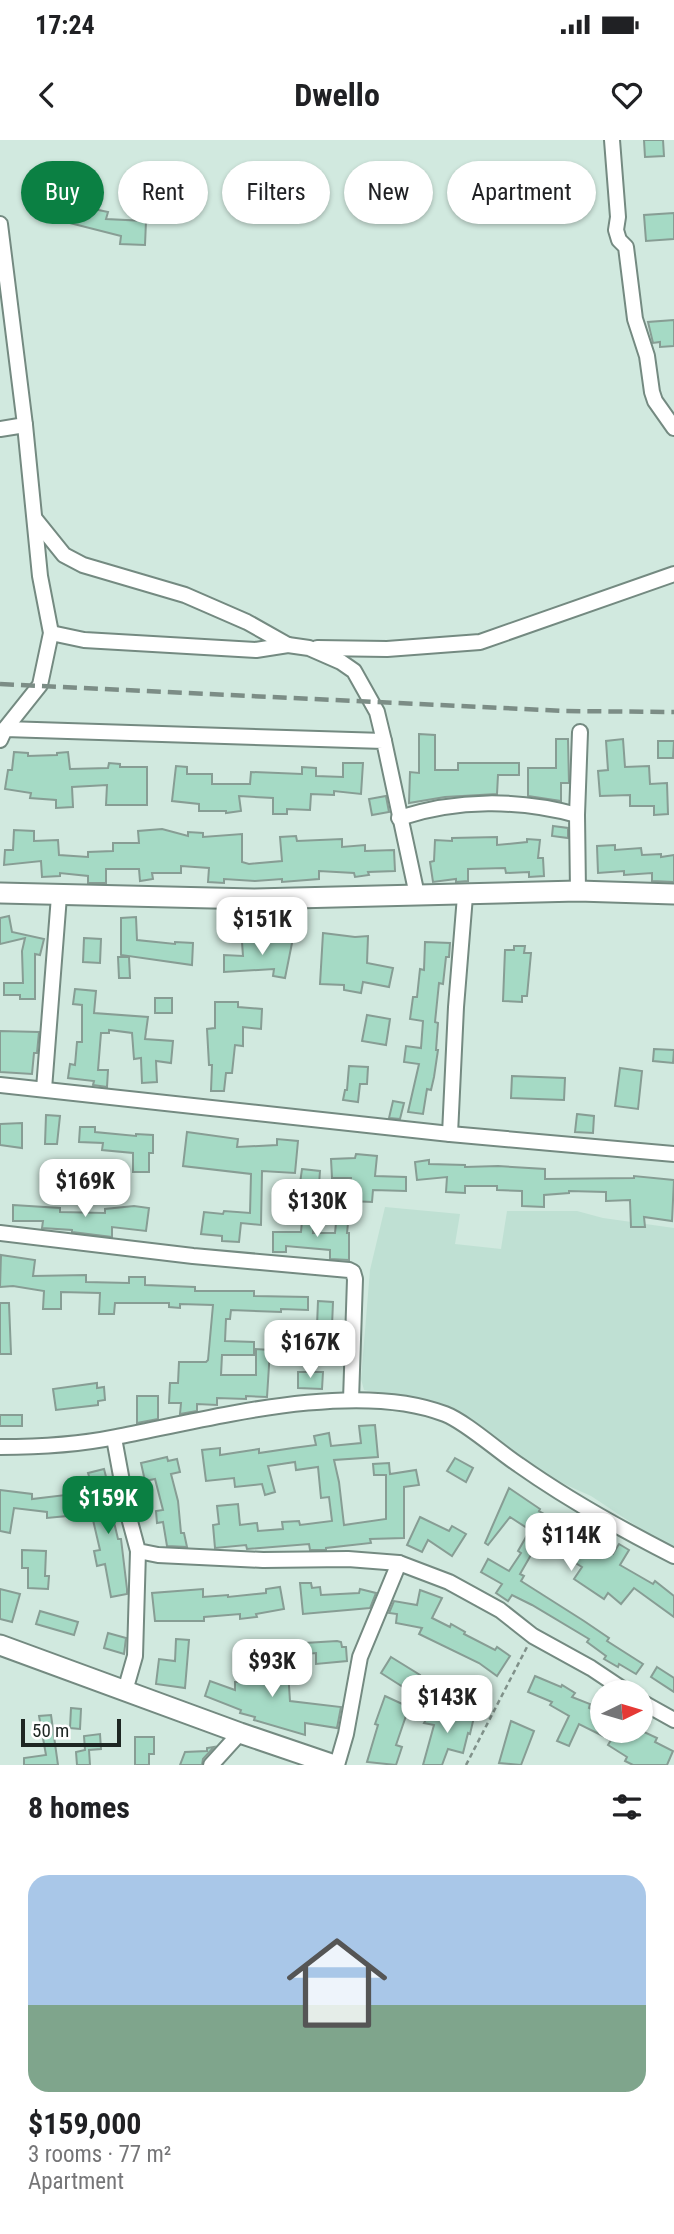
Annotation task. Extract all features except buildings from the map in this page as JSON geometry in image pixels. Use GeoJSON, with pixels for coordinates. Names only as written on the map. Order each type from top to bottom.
{"type":"FeatureCollection","features":[{"type":"Feature","properties":{"kind":"street"},"geometry":{"type":"LineString","coordinates":[[612,140],[618,217],[616,230],[627,252],[635,319],[647,356],[652,392],[674,428]]}},
{"type":"Feature","properties":{"kind":"street"},"geometry":{"type":"LineString","coordinates":[[0,224],[25,425],[40,576],[51,633],[40,685],[3,734]]}},
{"type":"Feature","properties":{"kind":"street"},"geometry":{"type":"LineString","coordinates":[[0,429],[25,425]]}},
{"type":"Feature","properties":{"kind":"street"},"geometry":{"type":"LineString","coordinates":[[34,517],[64,555],[83,565],[185,595],[247,622],[288,645]]}},
{"type":"Feature","properties":{"kind":"street"},"geometry":{"type":"LineString","coordinates":[[51,633],[84,640],[256,650],[288,645],[309,648],[387,649],[480,642],[674,574]]}},
{"type":"Feature","properties":{"kind":"street"},"geometry":{"type":"LineString","coordinates":[[309,648],[354,671],[377,712],[417,895]]}},
{"type":"Feature","properties":{"kind":"street"},"geometry":{"type":"LineString","coordinates":[[578,891],[580,732]]}},
{"type":"Feature","properties":{"kind":"street"},"geometry":{"type":"LineString","coordinates":[[3,734],[384,741]]}},
{"type":"Feature","properties":{"kind":"street"},"geometry":{"type":"LineString","coordinates":[[400,818],[427,809],[478,803],[528,805],[577,815]]}},
{"type":"Feature","properties":{"kind":"street"},"geometry":{"type":"LineString","coordinates":[[0,893],[254,899],[465,896],[578,891],[674,894]]}},
{"type":"Feature","properties":{"kind":"street"},"geometry":{"type":"LineString","coordinates":[[44,1089],[59,896]]}},
{"type":"Feature","properties":{"kind":"street"},"geometry":{"type":"LineString","coordinates":[[450,1134],[465,896]]}},
{"type":"Feature","properties":{"kind":"street"},"geometry":{"type":"LineString","coordinates":[[0,1085],[450,1134],[674,1154]]}},
{"type":"Feature","properties":{"kind":"street"},"geometry":{"type":"LineString","coordinates":[[0,1233],[349,1270],[353,1272],[355,1279],[351,1399]]}},
{"type":"Feature","properties":{"kind":"street"},"geometry":{"type":"LineString","coordinates":[[0,1447],[50,1447],[114,1438],[195,1420],[318,1401],[351,1399],[415,1405],[447,1414],[520,1466],[674,1556]]}},
{"type":"Feature","properties":{"kind":"street"},"geometry":{"type":"LineString","coordinates":[[114,1438],[128,1514],[138,1550],[135,1656],[125,1691]]}},
{"type":"Feature","properties":{"kind":"street"},"geometry":{"type":"LineString","coordinates":[[138,1550],[158,1555],[263,1560],[348,1559],[399,1563],[449,1582],[500,1610],[533,1636],[609,1680]]}},
{"type":"Feature","properties":{"kind":"street"},"geometry":{"type":"LineString","coordinates":[[0,1644],[240,1733],[336,1765],[346,1734],[360,1657],[399,1563]]}},
{"type":"Feature","properties":{"kind":"street"},"geometry":{"type":"LineString","coordinates":[[653,1708],[674,1720]]}},
{"type":"Feature","properties":{"kind":"street"},"geometry":{"type":"LineString","coordinates":[[211,1765],[240,1733]]}},
{"type":"Feature","properties":{"kind":"path"},"geometry":{"type":"LineString","coordinates":[[466,1765],[533,1636]]}},
{"type":"Feature","properties":{"kind":"shaded area"},"geometry":{"type":"Polygon","coordinates":[[[385,1207],[460,1214],[455,1244],[501,1249],[507,1211],[577,1211],[603,1218],[674,1228],[674,1547],[650,1535],[591,1496],[519,1464],[474,1427],[402,1397],[364,1390],[361,1379],[370,1270],[385,1207]]]}},
{"type":"Feature","properties":{"kind":"railway"},"geometry":{"type":"LineString","coordinates":[[0,684],[565,711],[674,712]]}}]}
